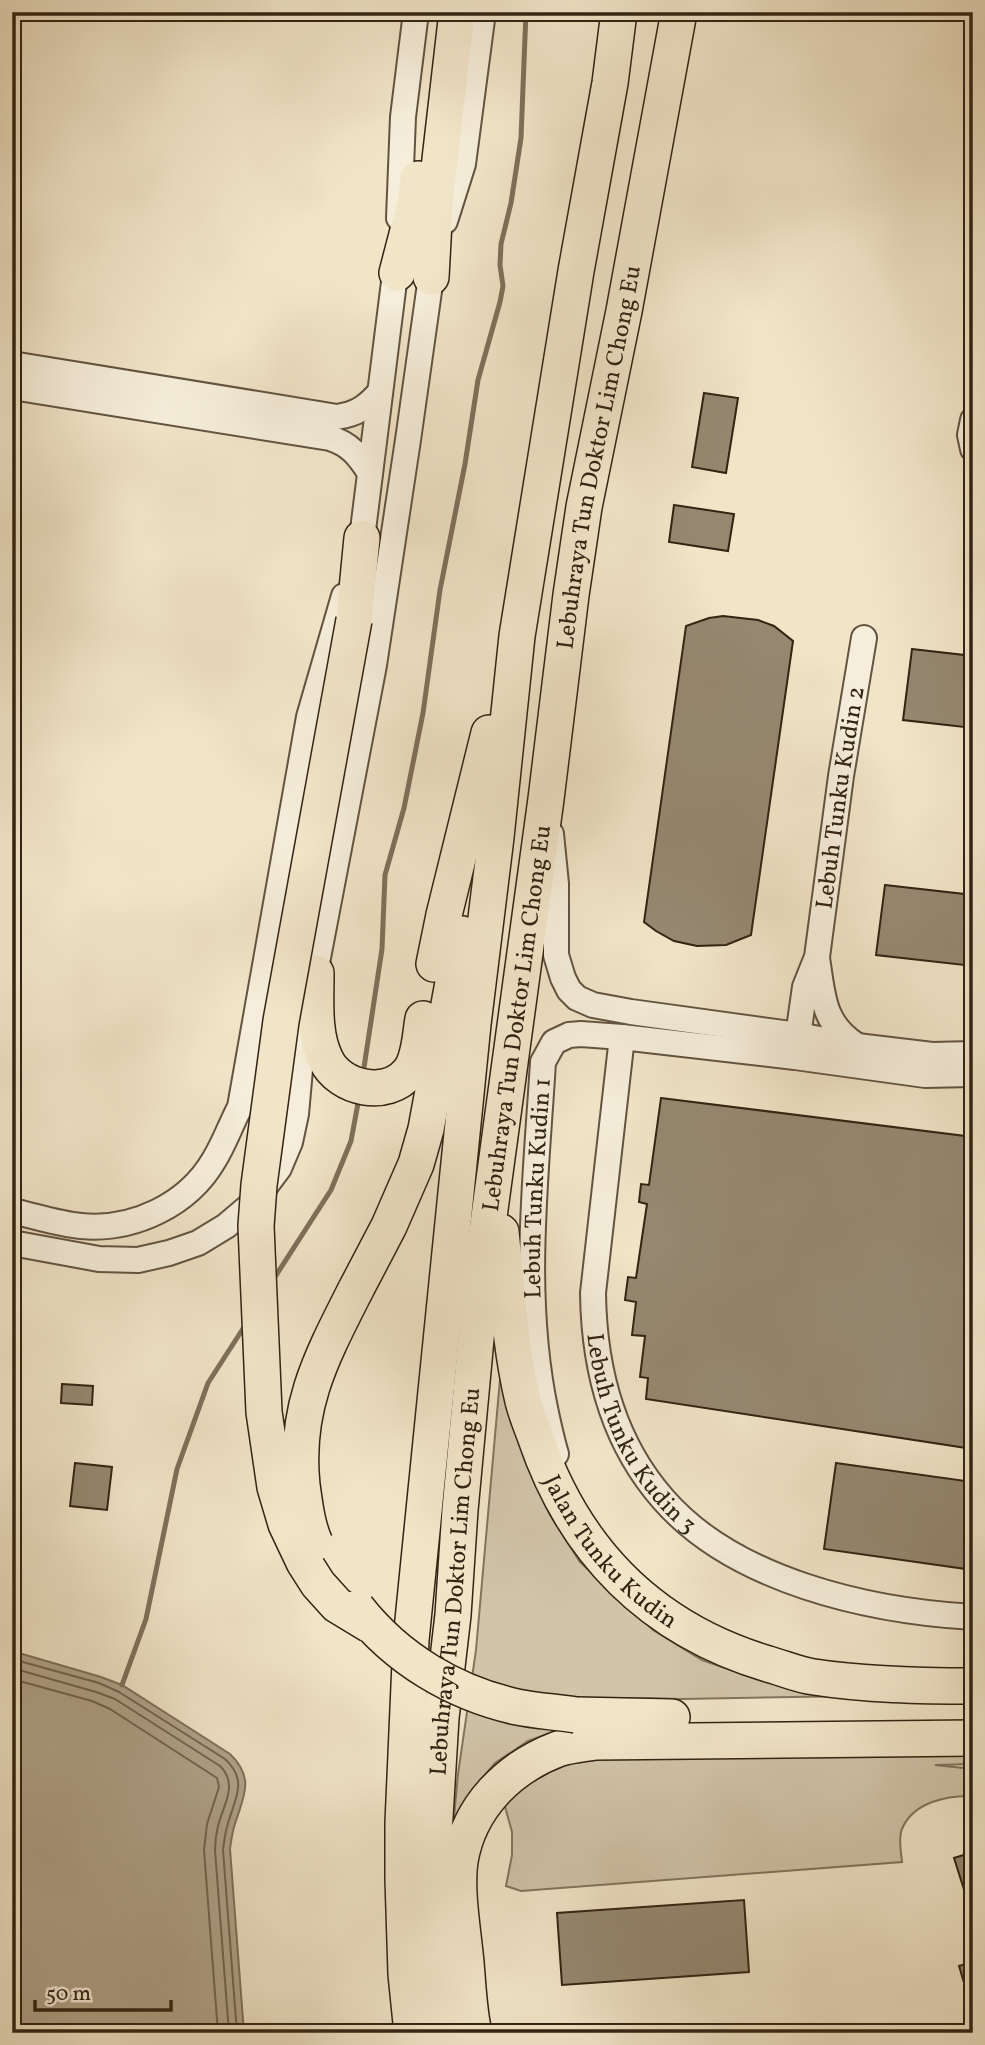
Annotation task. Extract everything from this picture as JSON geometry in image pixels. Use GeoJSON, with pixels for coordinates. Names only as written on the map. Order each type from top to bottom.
{"type":"FeatureCollection","features":[{"type":"Feature","properties":{"kind":"highway"},"geometry":{"type":"LineString","coordinates":[[425,201],[440,12]]}},
{"type":"Feature","properties":{"kind":"highway"},"geometry":{"type":"LineString","coordinates":[[414,275],[457,12]]}},
{"type":"Feature","properties":{"kind":"highway","name":"Lebuhraya Tun Doktor Lim Chong Eu"},"geometry":{"type":"LineString","coordinates":[[446,2033],[438,1970],[434,1888],[438,1759],[484,1254],[584,507],[679,12]]}},
{"type":"Feature","properties":{"kind":"highway","name":"Lebuhraya Tun Doktor Lim Chong Eu"},"geometry":{"type":"LineString","coordinates":[[412,2033],[405,1962],[403,1865],[411,1640],[473,1024],[517,636],[574,284],[610,83],[615,22]]}},
{"type":"Feature","properties":{"kind":"highway"},"geometry":{"type":"LineString","coordinates":[[362,538],[354,620],[281,1021],[259,1185],[257,1252],[264,1412],[275,1487],[286,1524],[318,1584],[337,1605],[370,1625]]}},
{"type":"Feature","properties":{"kind":"highway"},"geometry":{"type":"LineString","coordinates":[[316,973],[318,1033],[325,1059],[334,1073],[344,1081],[370,1088],[396,1082],[409,1072],[417,1052],[444,915],[498,696],[517,636]]}},
{"type":"Feature","properties":{"kind":"highway"},"geometry":{"type":"LineString","coordinates":[[498,696],[456,971],[426,1129],[403,1197],[314,1377],[308,1398],[299,1457],[309,1528],[344,1593],[370,1625],[409,1659],[456,1687],[481,1697],[585,1728],[973,1738]]}},
{"type":"Feature","properties":{"kind":"highway","name":"Jalan Tunku Kudin"},"geometry":{"type":"LineString","coordinates":[[494,1173],[515,1362],[524,1403],[545,1466],[570,1514],[589,1544],[616,1575],[667,1617],[689,1631],[745,1657],[811,1677],[898,1686],[973,1686]]}},
{"type":"Feature","properties":{"kind":"highway"},"geometry":{"type":"LineString","coordinates":[[474,2033],[460,1904],[460,1862],[475,1819],[489,1797],[505,1779],[531,1761],[561,1748],[585,1728],[691,1717],[964,1717]]}},
{"type":"Feature","properties":{"kind":"street"},"geometry":{"type":"LineString","coordinates":[[12,1243],[99,1259],[138,1260],[198,1243],[226,1226],[252,1204],[279,1168],[290,1142],[296,1114],[303,1036],[374,665],[408,440],[414,275],[403,117],[416,12]]}},
{"type":"Feature","properties":{"kind":"street"},"geometry":{"type":"LineString","coordinates":[[12,1211],[80,1226],[106,1226],[153,1214],[174,1203],[195,1185],[214,1161],[240,1107],[309,717],[362,538],[380,392],[414,275],[463,164],[483,12]]}},
{"type":"Feature","properties":{"kind":"street"},"geometry":{"type":"LineString","coordinates":[[12,364],[337,417],[359,412],[380,392]]}},
{"type":"Feature","properties":{"kind":"street"},"geometry":{"type":"LineString","coordinates":[[12,387],[330,438],[340,441],[354,451],[370,473]]}},
{"type":"Feature","properties":{"kind":"street"},"geometry":{"type":"LineString","coordinates":[[973,420],[970,435],[973,449]]}},
{"type":"Feature","properties":{"kind":"street","name":"Lebuh Tunku Kudin 2"},"geometry":{"type":"LineString","coordinates":[[796,1046],[805,987],[817,957],[843,764],[864,638]]}},
{"type":"Feature","properties":{"kind":"street","name":"Lebuh Tunku Kudin 1"},"geometry":{"type":"LineString","coordinates":[[546,799],[556,884],[556,955],[563,978],[577,998],[593,1005],[925,1075],[973,1074]]}},
{"type":"Feature","properties":{"kind":"street","name":"Lebuh Tunku Kudin 2"},"geometry":{"type":"LineString","coordinates":[[817,957],[829,1017],[839,1032],[857,1046]]}},
{"type":"Feature","properties":{"kind":"street","name":"Lebuh Tunku Kudin 1"},"geometry":{"type":"LineString","coordinates":[[589,1544],[554,1448],[537,1359],[533,1310],[531,1249],[543,1062],[554,1042],[569,1035],[796,1046],[857,1046],[932,1055],[973,1054]]}},
{"type":"Feature","properties":{"kind":"street","name":"Lebuh Tunku Kudin 3"},"geometry":{"type":"LineString","coordinates":[[622,1037],[593,1293],[593,1322],[603,1384],[617,1424],[642,1472],[663,1500],[690,1525],[723,1548],[772,1575],[865,1602],[916,1612],[973,1618]]}},
{"type":"Feature","properties":{"kind":"street"},"geometry":{"type":"LineString","coordinates":[[240,1107],[252,1121],[264,1126],[280,1123],[296,1114]]}},
{"type":"Feature","properties":{"kind":"shaded area"},"geometry":{"type":"Polygon","coordinates":[[[501,1368],[519,1444],[550,1515],[580,1562],[653,1630],[702,1660],[768,1683],[855,1696],[612,1698],[565,1728],[528,1741],[495,1763],[472,1791],[453,1828],[476,1650],[501,1368]]]}},
{"type":"Feature","properties":{"kind":"shaded area"},"geometry":{"type":"Polygon","coordinates":[[[973,1752],[973,1764],[935,1765],[973,1769],[973,1796],[942,1799],[914,1812],[901,1833],[902,1862],[521,1891],[506,1886],[512,1855],[512,1832],[504,1803],[510,1794],[572,1759],[973,1752]]]}},
{"type":"Feature","properties":{"kind":"water"},"geometry":{"type":"Polygon","coordinates":[[[12,1651],[122,1685],[230,1754],[238,1763],[243,1772],[245,1789],[230,1849],[244,2033],[12,2033],[12,1651]]]}},
{"type":"Feature","properties":{"kind":"building"},"geometry":{"type":"Polygon","coordinates":[[[704,393],[738,398],[726,473],[692,467],[704,393]]]}},
{"type":"Feature","properties":{"kind":"building"},"geometry":{"type":"Polygon","coordinates":[[[674,505],[734,514],[728,551],[669,542],[674,505]]]}},
{"type":"Feature","properties":{"kind":"building"},"geometry":{"type":"Polygon","coordinates":[[[723,616],[758,620],[774,626],[793,641],[751,935],[726,945],[697,946],[674,941],[644,922],[686,626],[723,616]]]}},
{"type":"Feature","properties":{"kind":"building"},"geometry":{"type":"Polygon","coordinates":[[[912,649],[973,656],[973,728],[903,720],[912,649]]]}},
{"type":"Feature","properties":{"kind":"building"},"geometry":{"type":"Polygon","coordinates":[[[885,885],[973,895],[973,966],[876,955],[885,885]]]}},
{"type":"Feature","properties":{"kind":"building"},"geometry":{"type":"Polygon","coordinates":[[[661,1098],[973,1137],[973,1449],[646,1399],[648,1378],[640,1377],[645,1336],[632,1335],[636,1302],[625,1300],[628,1277],[636,1278],[647,1204],[639,1202],[641,1184],[649,1185],[661,1098]]]}},
{"type":"Feature","properties":{"kind":"building"},"geometry":{"type":"Polygon","coordinates":[[[62,1384],[93,1386],[92,1405],[61,1403],[62,1384]]]}},
{"type":"Feature","properties":{"kind":"building"},"geometry":{"type":"Polygon","coordinates":[[[75,1463],[112,1467],[107,1510],[70,1506],[75,1463]]]}},
{"type":"Feature","properties":{"kind":"building"},"geometry":{"type":"Polygon","coordinates":[[[836,1463],[973,1482],[973,1570],[824,1549],[836,1463]]]}},
{"type":"Feature","properties":{"kind":"building"},"geometry":{"type":"Polygon","coordinates":[[[973,1852],[973,1918],[954,1858],[973,1852]]]}},
{"type":"Feature","properties":{"kind":"building"},"geometry":{"type":"Polygon","coordinates":[[[744,1900],[749,1972],[562,1985],[557,1913],[744,1900]]]}},
{"type":"Feature","properties":{"kind":"building"},"geometry":{"type":"Polygon","coordinates":[[[973,1962],[973,2013],[959,1966],[973,1962]]]}},
{"type":"Feature","properties":{"kind":"waterway"},"geometry":{"type":"LineString","coordinates":[[363,1074],[382,949],[385,875],[404,808],[423,713],[440,590],[465,464],[478,380],[503,286],[501,244],[511,203],[521,138],[526,12]]}},
{"type":"Feature","properties":{"kind":"waterway"},"geometry":{"type":"LineString","coordinates":[[273,1280],[331,1190],[351,1141],[359,1098]]}},
{"type":"Feature","properties":{"kind":"waterway"},"geometry":{"type":"LineString","coordinates":[[122,1685],[146,1619],[177,1469],[208,1383],[246,1324]]}}]}
